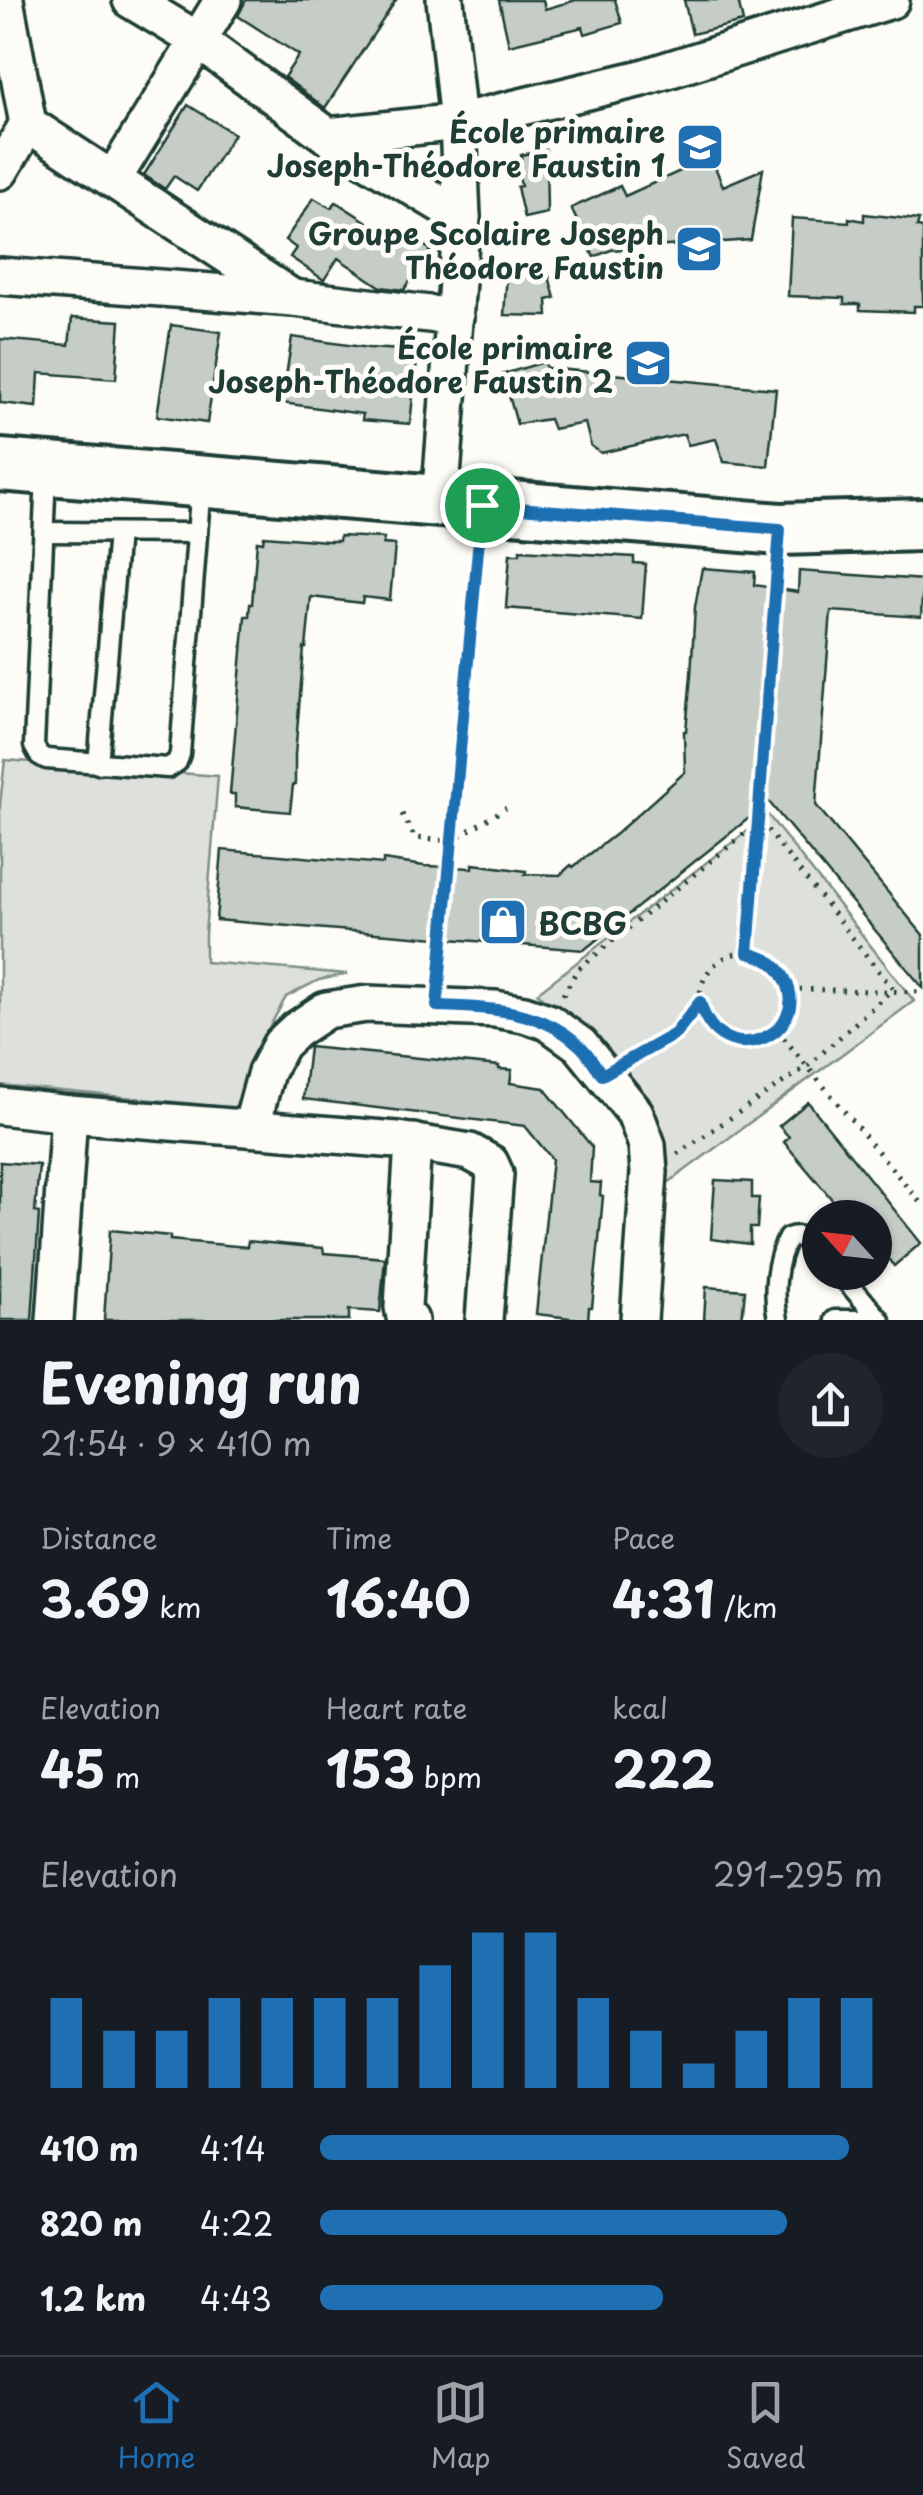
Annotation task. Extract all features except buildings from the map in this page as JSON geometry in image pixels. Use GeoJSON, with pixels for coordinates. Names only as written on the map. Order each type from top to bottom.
{"type":"FeatureCollection","features":[{"type":"Feature","properties":{"kind":"street"},"geometry":{"type":"LineString","coordinates":[[0,172],[28,124],[5,0]]}},
{"type":"Feature","properties":{"kind":"street"},"geometry":{"type":"LineString","coordinates":[[130,0],[198,41],[328,136],[462,217]]}},
{"type":"Feature","properties":{"kind":"street"},"geometry":{"type":"LineString","coordinates":[[112,179],[223,0]]}},
{"type":"Feature","properties":{"kind":"street"},"geometry":{"type":"LineString","coordinates":[[445,0],[458,122],[462,217],[455,317],[461,504]]}},
{"type":"Feature","properties":{"kind":"street"},"geometry":{"type":"LineString","coordinates":[[328,136],[458,122],[642,78],[891,0]]}},
{"type":"Feature","properties":{"kind":"street"},"geometry":{"type":"LineString","coordinates":[[28,124],[294,298]]}},
{"type":"Feature","properties":{"kind":"street"},"geometry":{"type":"LineString","coordinates":[[0,276],[294,298],[455,317]]}},
{"type":"Feature","properties":{"kind":"street"},"geometry":{"type":"LineString","coordinates":[[23,467],[780,529],[923,525]]}},
{"type":"Feature","properties":{"kind":"street"},"geometry":{"type":"LineString","coordinates":[[250,1128],[266,1072],[281,1044],[326,1010],[367,1004],[495,1009],[548,1022],[580,1045],[635,1113],[647,1145],[650,1172],[638,1320]]}},
{"type":"Feature","properties":{"kind":"street"},"geometry":{"type":"LineString","coordinates":[[0,1106],[413,1142],[470,1152],[490,1162],[495,1174],[484,1320]]}},
{"type":"Feature","properties":{"kind":"street"},"geometry":{"type":"LineString","coordinates":[[55,1320],[68,1114]]}},
{"type":"Feature","properties":{"kind":"street"},"geometry":{"type":"LineString","coordinates":[[410,1320],[405,1317],[403,1306],[413,1142]]}},
{"type":"Feature","properties":{"kind":"lane"},"geometry":{"type":"LineString","coordinates":[[23,467],[44,532],[34,746],[46,760],[168,768],[177,762],[201,482]]}},
{"type":"Feature","properties":{"kind":"lane"},"geometry":{"type":"LineString","coordinates":[[44,532],[197,533]]}},
{"type":"Feature","properties":{"kind":"lane"},"geometry":{"type":"LineString","coordinates":[[98,764],[118,532]]}},
{"type":"Feature","properties":{"kind":"lane"},"geometry":{"type":"LineString","coordinates":[[778,1320],[780,1256],[788,1238],[802,1237]]}},
{"type":"Feature","properties":{"kind":"lane"},"geometry":{"type":"LineString","coordinates":[[853,1290],[876,1320]]}},
{"type":"Feature","properties":{"kind":"lane"},"geometry":{"type":"LineString","coordinates":[[835,1320],[876,1320]]}},
{"type":"Feature","properties":{"kind":"path"},"geometry":{"type":"LineString","coordinates":[[437,1006],[451,841],[461,504]]}},
{"type":"Feature","properties":{"kind":"path"},"geometry":{"type":"LineString","coordinates":[[748,953],[780,529]]}},
{"type":"Feature","properties":{"kind":"path"},"geometry":{"type":"LineString","coordinates":[[402,814],[414,838],[451,841],[506,808]]}},
{"type":"Feature","properties":{"kind":"path"},"geometry":{"type":"LineString","coordinates":[[760,821],[892,990]]}},
{"type":"Feature","properties":{"kind":"path"},"geometry":{"type":"LineString","coordinates":[[548,1022],[577,970],[760,821]]}},
{"type":"Feature","properties":{"kind":"path"},"geometry":{"type":"LineString","coordinates":[[733,955],[762,956],[775,964],[790,989],[786,1018],[777,1030],[751,1043],[723,1038],[712,1029],[700,1002],[708,973],[733,955]]}},
{"type":"Feature","properties":{"kind":"path"},"geometry":{"type":"LineString","coordinates":[[790,989],[923,992]]}},
{"type":"Feature","properties":{"kind":"path"},"geometry":{"type":"LineString","coordinates":[[650,1172],[808,1065],[892,990]]}},
{"type":"Feature","properties":{"kind":"path"},"geometry":{"type":"LineString","coordinates":[[602,1075],[675,1034],[700,1002]]}},
{"type":"Feature","properties":{"kind":"path"},"geometry":{"type":"LineString","coordinates":[[777,1030],[923,1206]]}},
{"type":"Feature","properties":{"kind":"shaded area"},"geometry":{"type":"Polygon","coordinates":[[[5,760],[218,776],[205,962],[347,974],[319,980],[286,997],[264,1037],[260,1090],[236,1108],[0,1085],[0,804],[5,760]]]}},
{"type":"Feature","properties":{"kind":"shaded area"},"geometry":{"type":"Polygon","coordinates":[[[768,815],[914,1001],[664,1186],[585,1035],[537,993],[768,815]]]}},
{"type":"Feature","properties":{"kind":"place","name":"École primaire Joseph-Théodore Faustin 1"},"geometry":{"type":"Point","coordinates":[700,147]}},
{"type":"Feature","properties":{"kind":"place","name":"Groupe Scolaire Joseph Théodore Faustin"},"geometry":{"type":"Point","coordinates":[699,249]}},
{"type":"Feature","properties":{"kind":"place","name":"École primaire Joseph-Théodore Faustin 2"},"geometry":{"type":"Point","coordinates":[648,363]}},
{"type":"Feature","properties":{"kind":"place","name":"BCBG"},"geometry":{"type":"Point","coordinates":[503,922]}},
{"type":"Feature","properties":{"kind":"route"},"geometry":{"type":"LineString","coordinates":[[482,505],[780,529],[748,953],[775,964],[790,989],[790,1004],[786,1018],[765,1038],[751,1043],[723,1038],[712,1029],[700,1002],[675,1034],[602,1075],[580,1045],[548,1022],[495,1009],[437,1006],[482,505]]}}]}
